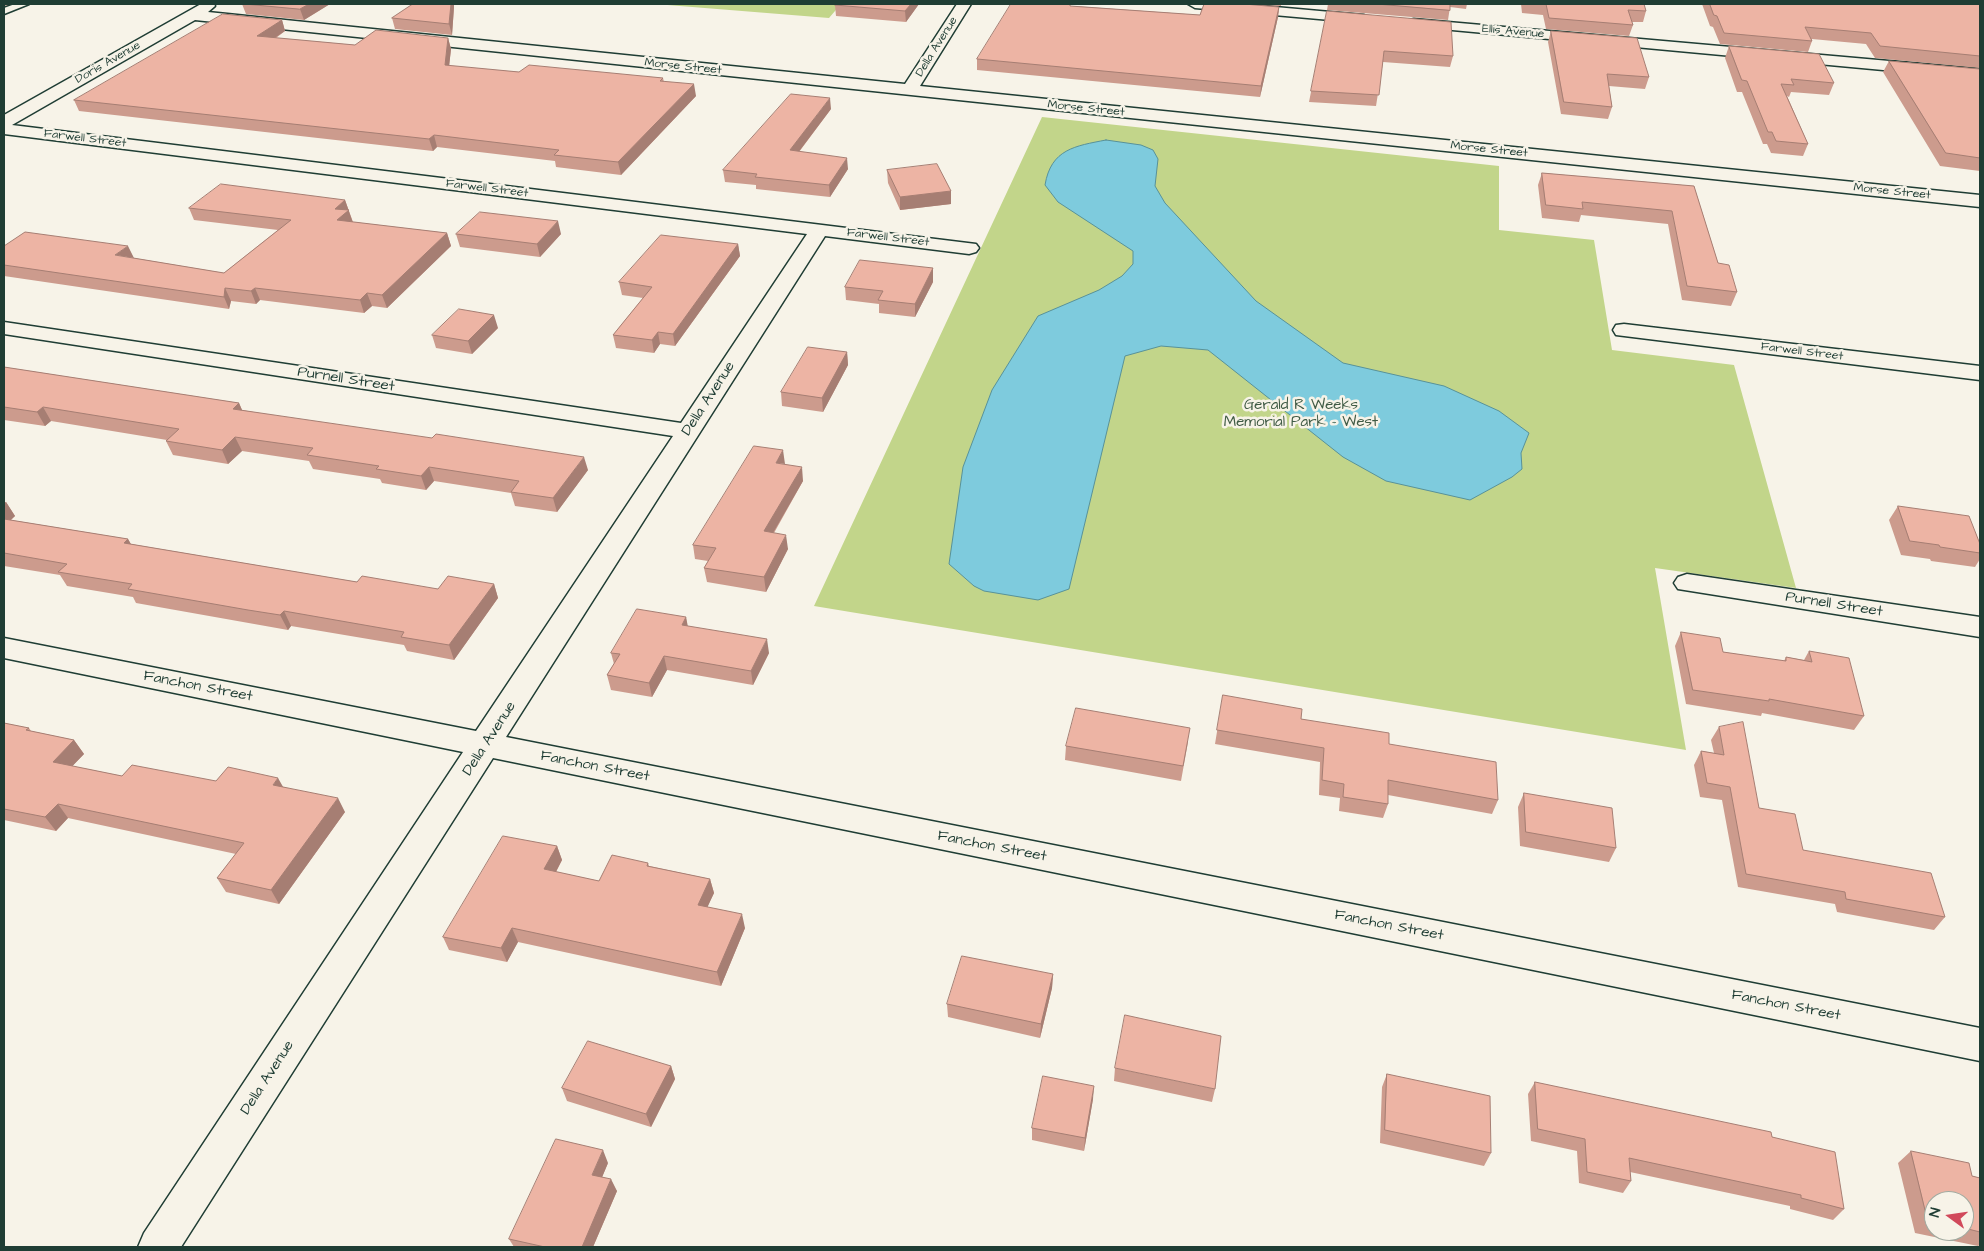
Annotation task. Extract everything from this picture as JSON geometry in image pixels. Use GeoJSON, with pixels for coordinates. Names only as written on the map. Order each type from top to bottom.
{"type":"FeatureCollection","features":[{"type":"Feature","properties":{"kind":"street","name":"Doris Avenue"},"geometry":{"type":"LineString","coordinates":[[4,122],[212,4]]}},
{"type":"Feature","properties":{"kind":"street","name":"Della Avenue"},"geometry":{"type":"LineString","coordinates":[[909,90],[964,4]]}},
{"type":"Feature","properties":{"kind":"street"},"geometry":{"type":"LineString","coordinates":[[1195,4],[1384,21]]}},
{"type":"Feature","properties":{"kind":"street","name":"Morse Street"},"geometry":{"type":"LineString","coordinates":[[192,15],[1980,201]]}},
{"type":"Feature","properties":{"kind":"street","name":"Ellis Avenue"},"geometry":{"type":"LineString","coordinates":[[1403,22],[1980,74]]}},
{"type":"Feature","properties":{"kind":"street","name":"Farwell Street"},"geometry":{"type":"LineString","coordinates":[[4,129],[969,248]]}},
{"type":"Feature","properties":{"kind":"street","name":"Della Avenue"},"geometry":{"type":"LineString","coordinates":[[158,1247],[819,230]]}},
{"type":"Feature","properties":{"kind":"street","name":"Purnell Street"},"geometry":{"type":"LineString","coordinates":[[4,328],[689,431]]}},
{"type":"Feature","properties":{"kind":"street","name":"Farwell Street"},"geometry":{"type":"LineString","coordinates":[[1624,330],[1980,373]]}},
{"type":"Feature","properties":{"kind":"street","name":"Purnell Street"},"geometry":{"type":"LineString","coordinates":[[1687,582],[1980,627]]}},
{"type":"Feature","properties":{"kind":"street","name":"Fanchon Street"},"geometry":{"type":"LineString","coordinates":[[4,648],[1980,1045]]}},
{"type":"Feature","properties":{"kind":"lane"},"geometry":{"type":"LineString","coordinates":[[4,12],[24,4]]}},
{"type":"Feature","properties":{"kind":"green space"},"geometry":{"type":"Polygon","coordinates":[[[655,4],[841,4],[829,18],[655,4]]]}},
{"type":"Feature","properties":{"kind":"green space","name":"Gerald R Weeks Memorial Park - West"},"geometry":{"type":"Polygon","coordinates":[[[1042,117],[1499,166],[1499,230],[1594,240],[1612,350],[1734,365],[1796,588],[1655,568],[1686,750],[814,606],[1042,117]]]}},
{"type":"Feature","properties":{"kind":"water"},"geometry":{"type":"Polygon","coordinates":[[[1106,140],[1141,145],[1153,150],[1158,159],[1155,186],[1165,203],[1256,301],[1343,363],[1444,386],[1499,411],[1529,433],[1521,453],[1522,469],[1512,477],[1470,500],[1386,481],[1343,457],[1208,350],[1161,346],[1125,356],[1069,589],[1038,600],[984,591],[974,586],[949,564],[963,467],[992,390],[1038,316],[1099,290],[1122,276],[1133,264],[1133,251],[1058,202],[1045,185],[1053,164],[1066,151],[1084,144],[1106,140]]]}},
{"type":"Feature","properties":{"kind":"building"},"geometry":{"type":"Polygon","coordinates":[[[245,4],[309,4],[300,9],[245,4]]]}},
{"type":"Feature","properties":{"kind":"building"},"geometry":{"type":"Polygon","coordinates":[[[413,4],[451,4],[449,24],[392,18],[413,4]]]}},
{"type":"Feature","properties":{"kind":"building"},"geometry":{"type":"Polygon","coordinates":[[[911,4],[905,11],[835,5],[911,4]]]}},
{"type":"Feature","properties":{"kind":"building"},"geometry":{"type":"Polygon","coordinates":[[[1011,4],[1070,4],[1070,6],[1200,15],[1204,4],[1244,4],[1279,7],[1261,86],[977,59],[1011,4]]]}},
{"type":"Feature","properties":{"kind":"building"},"geometry":{"type":"Polygon","coordinates":[[[1377,4],[1450,4],[1450,10],[1377,4]]]}},
{"type":"Feature","properties":{"kind":"building"},"geometry":{"type":"Polygon","coordinates":[[[1546,4],[1644,4],[1646,11],[1628,10],[1633,25],[1549,18],[1546,4]]]}},
{"type":"Feature","properties":{"kind":"building"},"geometry":{"type":"Polygon","coordinates":[[[1710,4],[1980,4],[1980,56],[1880,46],[1871,33],[1805,27],[1812,41],[1724,33],[1710,4]]]}},
{"type":"Feature","properties":{"kind":"building"},"geometry":{"type":"Polygon","coordinates":[[[1327,11],[1451,22],[1453,56],[1384,51],[1379,95],[1311,91],[1327,11]]]}},
{"type":"Feature","properties":{"kind":"building"},"geometry":{"type":"Polygon","coordinates":[[[223,14],[282,20],[257,36],[355,45],[376,30],[448,38],[445,65],[519,72],[529,65],[663,78],[660,81],[694,84],[618,162],[554,155],[559,150],[434,135],[429,139],[74,100],[223,14]]]}},
{"type":"Feature","properties":{"kind":"building"},"geometry":{"type":"Polygon","coordinates":[[[1551,31],[1637,38],[1649,77],[1607,74],[1612,107],[1564,102],[1551,31]]]}},
{"type":"Feature","properties":{"kind":"building"},"geometry":{"type":"Polygon","coordinates":[[[1729,46],[1819,54],[1834,83],[1791,79],[1794,85],[1781,84],[1808,144],[1776,141],[1772,132],[1768,132],[1747,81],[1742,80],[1729,46]]]}},
{"type":"Feature","properties":{"kind":"building"},"geometry":{"type":"Polygon","coordinates":[[[1889,61],[1980,69],[1980,158],[1946,153],[1889,61]]]}},
{"type":"Feature","properties":{"kind":"building"},"geometry":{"type":"Polygon","coordinates":[[[791,94],[830,98],[790,150],[847,158],[829,185],[755,177],[757,174],[723,170],[791,94]]]}},
{"type":"Feature","properties":{"kind":"building"},"geometry":{"type":"Polygon","coordinates":[[[937,164],[951,191],[900,197],[887,170],[937,164]]]}},
{"type":"Feature","properties":{"kind":"building"},"geometry":{"type":"Polygon","coordinates":[[[1542,173],[1694,186],[1718,263],[1729,265],[1737,292],[1687,286],[1672,211],[1582,202],[1583,209],[1546,205],[1542,173]]]}},
{"type":"Feature","properties":{"kind":"building"},"geometry":{"type":"Polygon","coordinates":[[[221,184],[345,200],[335,209],[349,210],[337,220],[447,233],[382,295],[367,293],[360,300],[255,288],[251,291],[225,288],[224,297],[4,265],[4,246],[25,232],[128,246],[115,255],[224,273],[291,220],[189,208],[221,184]]]}},
{"type":"Feature","properties":{"kind":"building"},"geometry":{"type":"Polygon","coordinates":[[[480,212],[558,221],[537,244],[456,234],[480,212]]]}},
{"type":"Feature","properties":{"kind":"building"},"geometry":{"type":"Polygon","coordinates":[[[661,235],[738,244],[673,334],[658,332],[652,340],[613,335],[652,287],[619,282],[661,235]]]}},
{"type":"Feature","properties":{"kind":"building"},"geometry":{"type":"Polygon","coordinates":[[[860,260],[933,268],[915,304],[878,300],[883,291],[845,287],[860,260]]]}},
{"type":"Feature","properties":{"kind":"building"},"geometry":{"type":"Polygon","coordinates":[[[459,309],[494,315],[468,341],[432,335],[459,309]]]}},
{"type":"Feature","properties":{"kind":"building"},"geometry":{"type":"Polygon","coordinates":[[[808,347],[847,352],[822,398],[781,392],[808,347]]]}},
{"type":"Feature","properties":{"kind":"building"},"geometry":{"type":"Polygon","coordinates":[[[4,367],[239,403],[233,409],[432,438],[436,434],[584,457],[553,498],[511,492],[519,481],[429,467],[421,476],[376,469],[379,466],[307,455],[313,448],[235,437],[222,450],[166,441],[179,429],[43,407],[37,412],[4,407],[4,367]]]}},
{"type":"Feature","properties":{"kind":"building"},"geometry":{"type":"Polygon","coordinates":[[[754,446],[783,450],[776,463],[802,467],[764,531],[786,535],[764,577],[704,568],[716,548],[693,545],[754,446]]]}},
{"type":"Feature","properties":{"kind":"building"},"geometry":{"type":"Polygon","coordinates":[[[1898,506],[1969,516],[1980,544],[1980,553],[1910,541],[1898,506]]]}},
{"type":"Feature","properties":{"kind":"building"},"geometry":{"type":"Polygon","coordinates":[[[4,519],[128,539],[124,543],[357,582],[362,576],[438,589],[448,576],[494,584],[449,645],[401,637],[404,632],[284,611],[280,615],[248,610],[128,589],[132,584],[58,572],[67,564],[4,553],[4,519]]]}},
{"type":"Feature","properties":{"kind":"building"},"geometry":{"type":"Polygon","coordinates":[[[637,609],[686,617],[682,625],[767,639],[751,671],[664,656],[649,683],[607,675],[620,654],[611,653],[637,609]]]}},
{"type":"Feature","properties":{"kind":"building"},"geometry":{"type":"Polygon","coordinates":[[[1681,632],[1720,638],[1723,652],[1786,661],[1786,657],[1812,662],[1809,651],[1849,658],[1864,716],[1769,699],[1769,701],[1693,690],[1681,632]]]}},
{"type":"Feature","properties":{"kind":"building"},"geometry":{"type":"Polygon","coordinates":[[[1223,695],[1302,709],[1301,719],[1389,733],[1389,744],[1496,762],[1498,800],[1388,780],[1388,804],[1343,797],[1344,784],[1322,780],[1324,748],[1217,730],[1223,695]]]}},
{"type":"Feature","properties":{"kind":"building"},"geometry":{"type":"Polygon","coordinates":[[[1076,708],[1190,728],[1183,766],[1066,746],[1076,708]]]}},
{"type":"Feature","properties":{"kind":"building"},"geometry":{"type":"Polygon","coordinates":[[[1743,722],[1759,808],[1795,814],[1803,850],[1931,873],[1945,917],[1846,899],[1845,892],[1746,874],[1730,787],[1707,783],[1701,751],[1724,755],[1719,727],[1743,722]]]}},
{"type":"Feature","properties":{"kind":"building"},"geometry":{"type":"Polygon","coordinates":[[[4,723],[29,728],[26,730],[74,740],[53,762],[122,776],[132,765],[216,781],[228,767],[278,778],[273,785],[338,798],[271,890],[217,878],[244,843],[58,804],[45,817],[4,809],[4,723]]]}},
{"type":"Feature","properties":{"kind":"building"},"geometry":{"type":"Polygon","coordinates":[[[1524,793],[1612,808],[1616,848],[1526,832],[1524,793]]]}},
{"type":"Feature","properties":{"kind":"building"},"geometry":{"type":"Polygon","coordinates":[[[503,836],[557,846],[544,869],[599,881],[612,855],[648,863],[647,866],[710,879],[698,905],[742,914],[717,972],[512,928],[501,948],[443,937],[503,836]]]}},
{"type":"Feature","properties":{"kind":"building"},"geometry":{"type":"Polygon","coordinates":[[[962,956],[1053,974],[1041,1024],[947,1004],[962,956]]]}},
{"type":"Feature","properties":{"kind":"building"},"geometry":{"type":"Polygon","coordinates":[[[1125,1015],[1221,1036],[1215,1089],[1115,1068],[1125,1015]]]}},
{"type":"Feature","properties":{"kind":"building"},"geometry":{"type":"Polygon","coordinates":[[[588,1041],[671,1066],[646,1114],[562,1088],[588,1041]]]}},
{"type":"Feature","properties":{"kind":"building"},"geometry":{"type":"Polygon","coordinates":[[[1387,1074],[1490,1096],[1491,1153],[1385,1130],[1387,1074]]]}},
{"type":"Feature","properties":{"kind":"building"},"geometry":{"type":"Polygon","coordinates":[[[1043,1076],[1094,1086],[1085,1138],[1032,1128],[1043,1076]]]}},
{"type":"Feature","properties":{"kind":"building"},"geometry":{"type":"Polygon","coordinates":[[[1535,1082],[1771,1132],[1772,1137],[1835,1152],[1844,1209],[1801,1198],[1801,1195],[1629,1158],[1631,1181],[1587,1172],[1585,1139],[1538,1129],[1535,1082]]]}},
{"type":"Feature","properties":{"kind":"building"},"geometry":{"type":"Polygon","coordinates":[[[556,1139],[603,1150],[592,1175],[611,1179],[582,1247],[545,1247],[509,1239],[556,1139]]]}},
{"type":"Feature","properties":{"kind":"building"},"geometry":{"type":"Polygon","coordinates":[[[1911,1151],[1969,1163],[1972,1176],[1980,1178],[1980,1232],[1974,1230],[1974,1191],[1924,1191],[1924,1205],[1911,1151]]]}}]}
